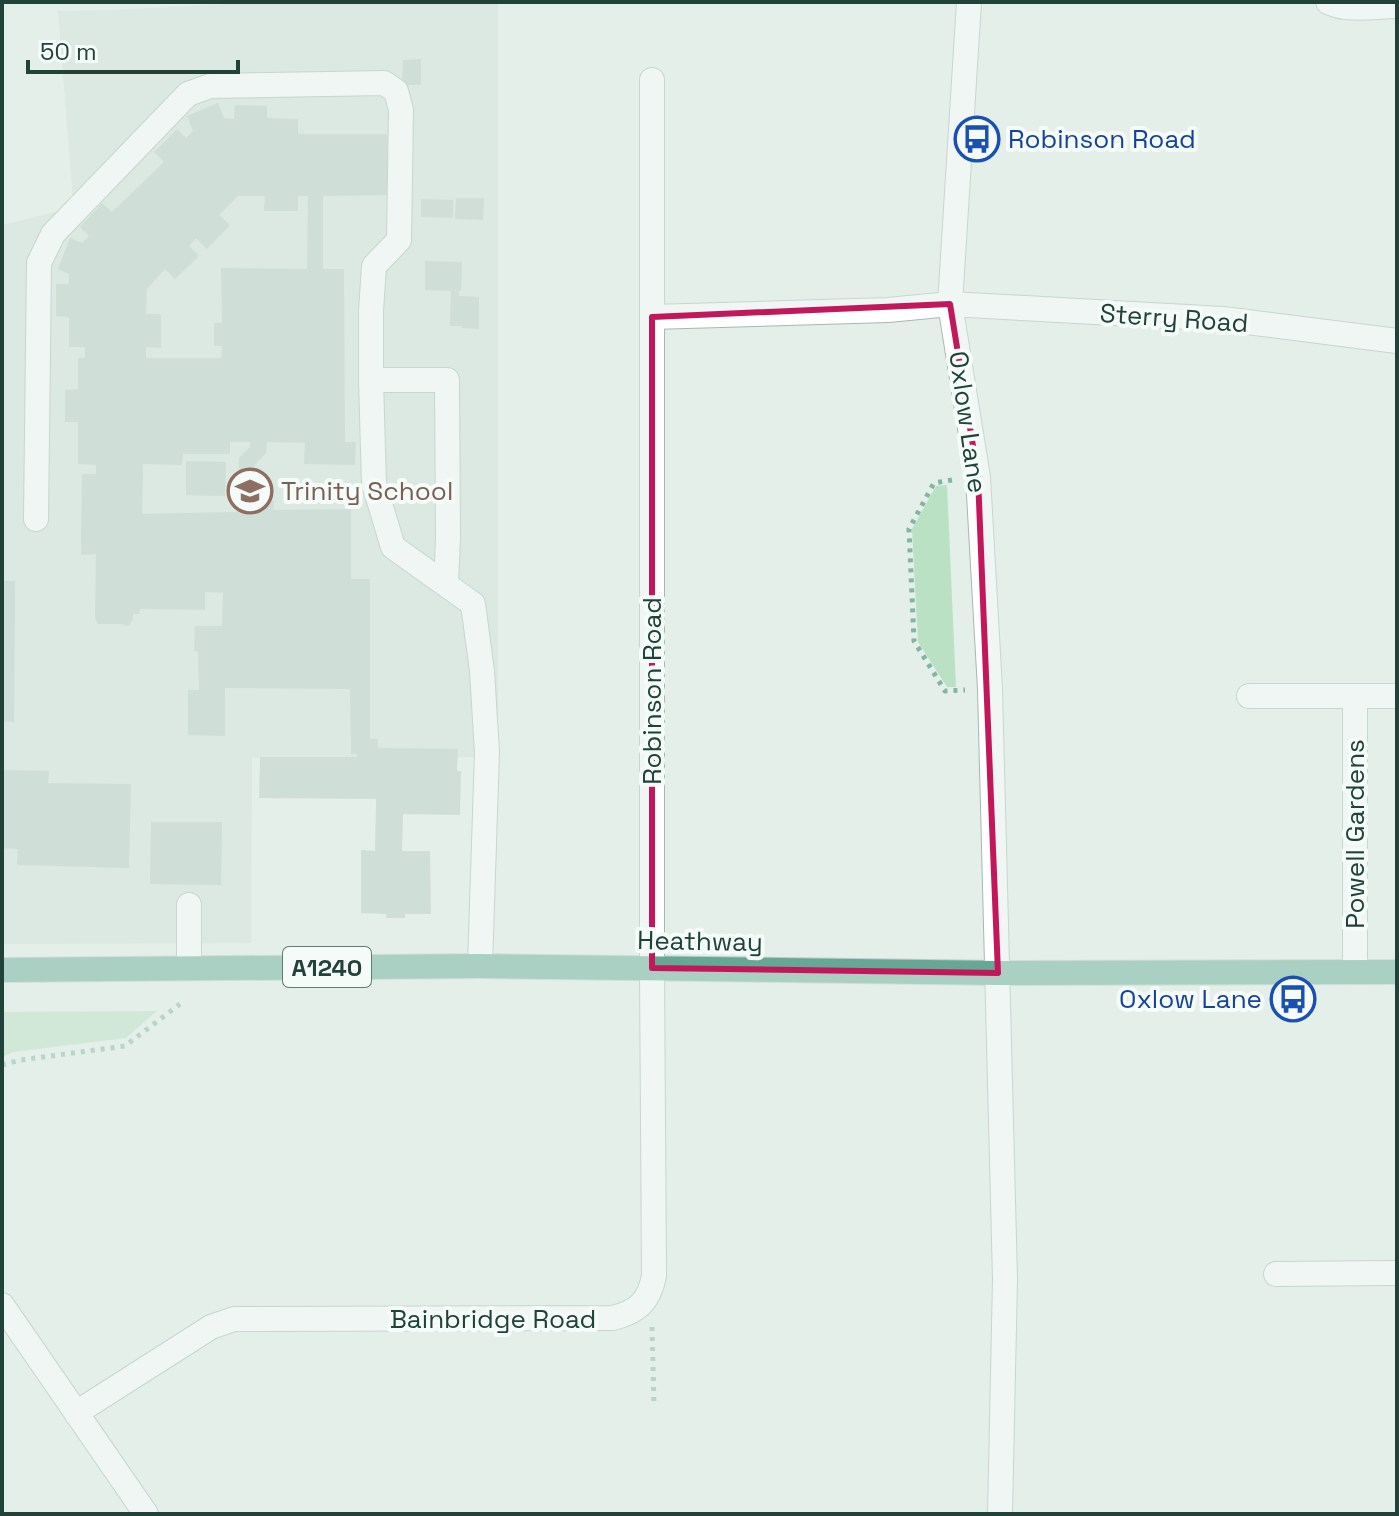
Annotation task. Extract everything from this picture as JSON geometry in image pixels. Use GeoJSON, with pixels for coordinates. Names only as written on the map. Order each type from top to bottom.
{"type":"FeatureCollection","features":[{"type":"Feature","properties":{"kind":"main road","name":"Heathway"},"geometry":{"type":"LineString","coordinates":[[2,970],[480,966],[998,973],[1397,972]]}},
{"type":"Feature","properties":{"kind":"street","name":"Oxlow Lane"},"geometry":{"type":"LineString","coordinates":[[969,2],[950,304],[978,477],[990,689],[1005,1279],[1000,1514]]}},
{"type":"Feature","properties":{"kind":"street"},"geometry":{"type":"LineString","coordinates":[[1328,2],[1348,7],[1397,6]]}},
{"type":"Feature","properties":{"kind":"street","name":"Robinson Road"},"geometry":{"type":"LineString","coordinates":[[652,80],[652,968]]}},
{"type":"Feature","properties":{"kind":"street"},"geometry":{"type":"LineString","coordinates":[[36,519],[39,263],[53,234],[188,94],[210,86],[384,83],[396,91],[401,105],[399,240],[374,266],[371,311],[374,484],[393,547],[473,604],[482,671],[487,752],[480,966]]}},
{"type":"Feature","properties":{"kind":"street"},"geometry":{"type":"LineString","coordinates":[[652,317],[888,310],[950,304]]}},
{"type":"Feature","properties":{"kind":"street","name":"Sterry Road"},"geometry":{"type":"LineString","coordinates":[[950,304],[1223,319],[1397,341]]}},
{"type":"Feature","properties":{"kind":"street"},"geometry":{"type":"LineString","coordinates":[[371,380],[447,380],[449,468],[446,584]]}},
{"type":"Feature","properties":{"kind":"street"},"geometry":{"type":"LineString","coordinates":[[1249,696],[1397,696]]}},
{"type":"Feature","properties":{"kind":"street","name":"Powell Gardens"},"geometry":{"type":"LineString","coordinates":[[1355,696],[1355,972]]}},
{"type":"Feature","properties":{"kind":"street"},"geometry":{"type":"LineString","coordinates":[[189,905],[189,967]]}},
{"type":"Feature","properties":{"kind":"street"},"geometry":{"type":"LineString","coordinates":[[639,1307],[652,1288],[654,1276],[652,968]]}},
{"type":"Feature","properties":{"kind":"street"},"geometry":{"type":"LineString","coordinates":[[1276,1274],[1397,1273]]}},
{"type":"Feature","properties":{"kind":"street"},"geometry":{"type":"LineString","coordinates":[[2,1305],[146,1514]]}},
{"type":"Feature","properties":{"kind":"street","name":"Bainbridge Road"},"geometry":{"type":"LineString","coordinates":[[76,1413],[211,1327],[234,1319],[613,1318],[639,1307]]}},
{"type":"Feature","properties":{"kind":"path"},"geometry":{"type":"LineString","coordinates":[[978,477],[934,483],[909,529],[914,641],[945,691],[990,689]]}},
{"type":"Feature","properties":{"kind":"path"},"geometry":{"type":"LineString","coordinates":[[2,1065],[125,1046],[180,1004]]}},
{"type":"Feature","properties":{"kind":"path"},"geometry":{"type":"LineString","coordinates":[[639,1307],[652,1322],[654,1405]]}},
{"type":"Feature","properties":{"kind":"highlighted area"},"geometry":{"type":"Polygon","coordinates":[[[950,304],[978,477],[998,973],[652,968],[652,317],[950,304]]]}},
{"type":"Feature","properties":{"kind":"shaded area","name":"Trinity School"},"geometry":{"type":"Polygon","coordinates":[[[267,2],[498,2],[498,757],[252,758],[251,943],[2,944],[2,225],[63,210],[73,200],[58,11],[267,2]]]}},
{"type":"Feature","properties":{"kind":"green space"},"geometry":{"type":"Polygon","coordinates":[[[947,485],[956,687],[947,687],[918,642],[912,529],[936,486],[947,485]]]}},
{"type":"Feature","properties":{"kind":"green space"},"geometry":{"type":"Polygon","coordinates":[[[157,1011],[126,1038],[13,1052],[2,1057],[2,1012],[157,1011]]]}},
{"type":"Feature","properties":{"kind":"building"},"geometry":{"type":"Polygon","coordinates":[[[421,59],[421,85],[402,85],[403,60],[421,59]]]}},
{"type":"Feature","properties":{"kind":"building"},"geometry":{"type":"Polygon","coordinates":[[[218,103],[224,118],[234,119],[235,105],[267,106],[267,118],[298,119],[298,134],[387,134],[387,195],[323,196],[323,269],[344,269],[345,442],[356,442],[355,465],[304,464],[305,443],[267,442],[266,453],[255,465],[255,483],[264,483],[264,501],[274,501],[273,510],[351,509],[351,579],[370,579],[370,739],[378,739],[378,748],[458,749],[460,815],[403,814],[402,851],[430,851],[431,914],[386,918],[386,914],[361,913],[361,850],[375,851],[376,799],[259,798],[260,757],[357,757],[357,754],[351,754],[350,689],[225,688],[225,736],[188,735],[188,690],[199,690],[198,652],[194,651],[195,626],[222,626],[223,593],[205,592],[205,610],[140,609],[139,614],[133,614],[128,626],[98,624],[95,618],[96,554],[81,555],[82,474],[96,474],[96,465],[78,464],[78,422],[65,422],[65,390],[78,389],[78,358],[85,358],[85,347],[69,347],[69,317],[56,316],[56,284],[69,284],[69,274],[58,269],[70,238],[82,243],[89,236],[80,227],[102,203],[112,212],[164,162],[154,152],[177,129],[186,138],[193,131],[187,116],[218,103]],[[238,196],[219,215],[230,225],[207,249],[196,238],[189,246],[199,256],[175,279],[165,269],[147,289],[146,314],[161,314],[161,348],[146,347],[146,358],[221,358],[222,346],[214,346],[214,323],[222,323],[221,268],[307,269],[308,196],[298,196],[298,211],[264,211],[265,196],[238,196]],[[230,442],[230,454],[183,454],[182,465],[143,464],[142,514],[239,512],[239,458],[250,447],[250,442],[230,442]]]}},
{"type":"Feature","properties":{"kind":"building"},"geometry":{"type":"Polygon","coordinates":[[[456,198],[484,198],[483,220],[455,219],[456,198]]]}},
{"type":"Feature","properties":{"kind":"building"},"geometry":{"type":"Polygon","coordinates":[[[421,199],[453,200],[453,218],[421,217],[421,199]]]}},
{"type":"Feature","properties":{"kind":"building"},"geometry":{"type":"Polygon","coordinates":[[[425,261],[462,262],[459,296],[479,297],[479,329],[450,326],[451,291],[425,290],[425,261]]]}},
{"type":"Feature","properties":{"kind":"building"},"geometry":{"type":"Polygon","coordinates":[[[186,461],[226,462],[225,496],[186,495],[186,461]]]}},
{"type":"Feature","properties":{"kind":"building"},"geometry":{"type":"Polygon","coordinates":[[[2,581],[15,581],[14,722],[2,721],[2,581]]]}},
{"type":"Feature","properties":{"kind":"building"},"geometry":{"type":"Polygon","coordinates":[[[2,770],[49,771],[48,783],[131,784],[129,868],[17,865],[18,849],[2,848],[2,770]]]}},
{"type":"Feature","properties":{"kind":"building"},"geometry":{"type":"Polygon","coordinates":[[[151,822],[222,822],[221,885],[150,884],[151,822]]]}},
{"type":"Feature","properties":{"kind":"place","name":"Robinson Road"},"geometry":{"type":"Point","coordinates":[977,139]}},
{"type":"Feature","properties":{"kind":"place","name":"Trinity School"},"geometry":{"type":"Point","coordinates":[250,491]}},
{"type":"Feature","properties":{"kind":"place","name":"Oxlow Lane"},"geometry":{"type":"Point","coordinates":[1293,999]}}]}
